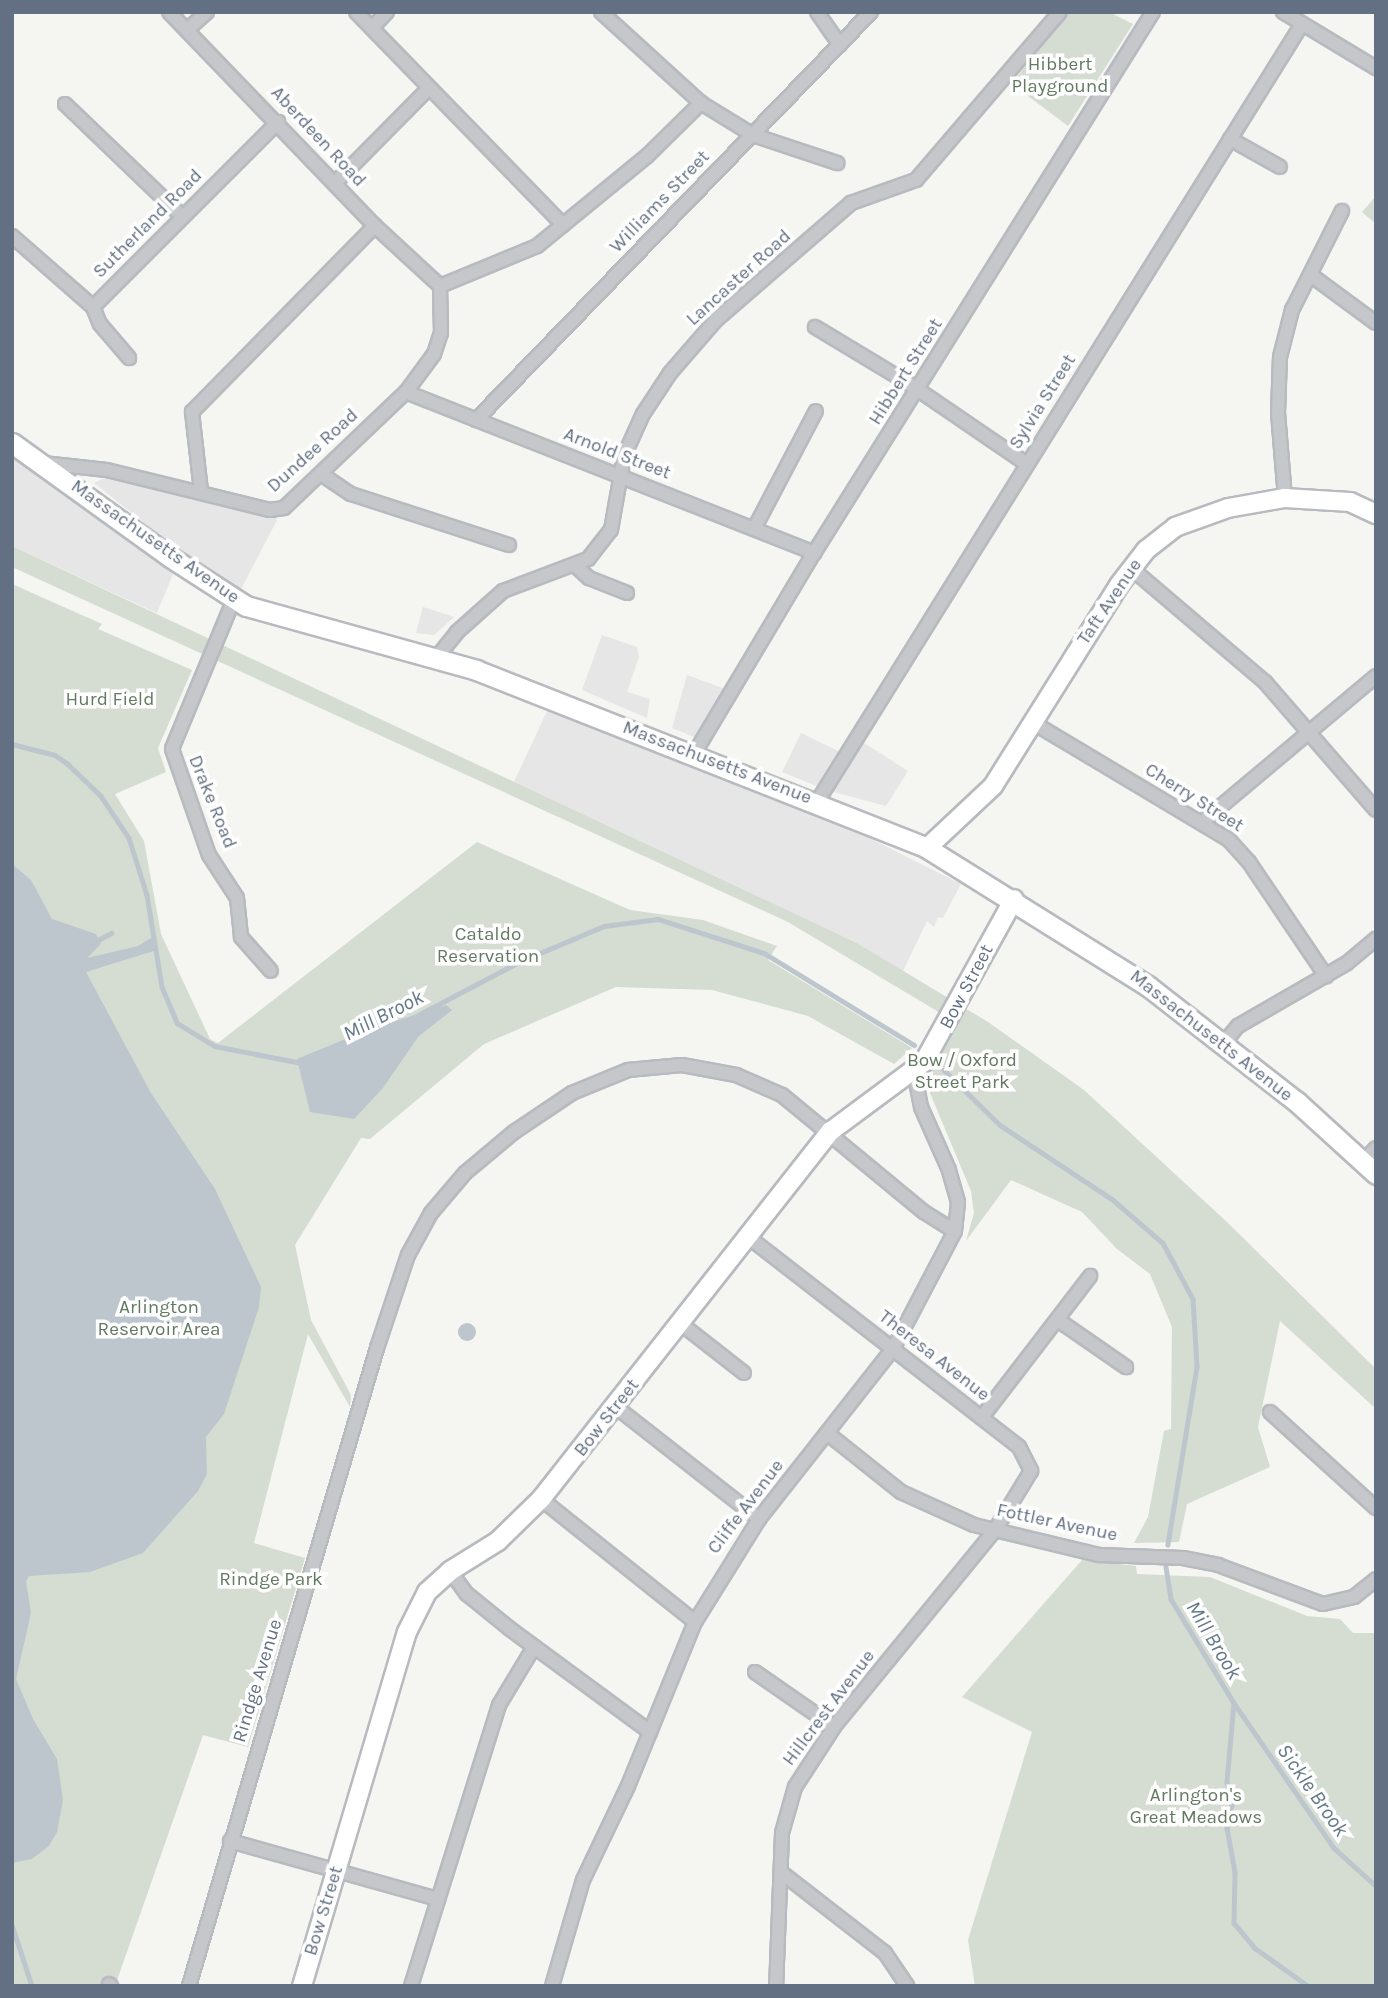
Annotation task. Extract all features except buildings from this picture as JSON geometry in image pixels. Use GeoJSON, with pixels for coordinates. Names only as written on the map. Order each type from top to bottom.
{"type":"FeatureCollection","features":[{"type":"Feature","properties":{"kind":"main road","name":"Massachusetts Avenue"},"geometry":{"type":"LineString","coordinates":[[13,441],[234,599],[265,613],[438,657],[817,802],[927,848],[1116,963],[1224,1043],[1372,1162]]}},
{"type":"Feature","properties":{"kind":"street","name":"Aberdeen Road"},"geometry":{"type":"LineString","coordinates":[[169,12],[336,182],[375,226],[440,286]]}},
{"type":"Feature","properties":{"kind":"street"},"geometry":{"type":"LineString","coordinates":[[187,30],[207,12]]}},
{"type":"Feature","properties":{"kind":"street"},"geometry":{"type":"LineString","coordinates":[[356,12],[563,225]]}},
{"type":"Feature","properties":{"kind":"street"},"geometry":{"type":"LineString","coordinates":[[372,28],[387,12]]}},
{"type":"Feature","properties":{"kind":"street"},"geometry":{"type":"LineString","coordinates":[[601,12],[701,103],[753,135],[837,163]]}},
{"type":"Feature","properties":{"kind":"street"},"geometry":{"type":"LineString","coordinates":[[817,12],[840,45]]}},
{"type":"Feature","properties":{"kind":"street","name":"Williams Street"},"geometry":{"type":"LineString","coordinates":[[476,419],[871,12]]}},
{"type":"Feature","properties":{"kind":"street","name":"Lancaster Road"},"geometry":{"type":"LineString","coordinates":[[438,657],[457,632],[503,591],[576,566],[587,559],[611,530],[624,456],[643,414],[670,373],[716,320],[851,203],[916,180],[1060,12]]}},
{"type":"Feature","properties":{"kind":"street","name":"Hibbert Street"},"geometry":{"type":"LineString","coordinates":[[694,754],[814,553],[1153,12]]}},
{"type":"Feature","properties":{"kind":"street"},"geometry":{"type":"LineString","coordinates":[[1283,12],[1376,68]]}},
{"type":"Feature","properties":{"kind":"street","name":"Sylvia Street"},"geometry":{"type":"LineString","coordinates":[[817,802],[1302,24]]}},
{"type":"Feature","properties":{"kind":"street"},"geometry":{"type":"LineString","coordinates":[[336,182],[428,89]]}},
{"type":"Feature","properties":{"kind":"street"},"geometry":{"type":"LineString","coordinates":[[440,286],[537,246],[647,156],[701,103]]}},
{"type":"Feature","properties":{"kind":"street"},"geometry":{"type":"LineString","coordinates":[[65,104],[183,217]]}},
{"type":"Feature","properties":{"kind":"street","name":"Sutherland Road"},"geometry":{"type":"LineString","coordinates":[[12,236],[93,307],[278,122]]}},
{"type":"Feature","properties":{"kind":"street"},"geometry":{"type":"LineString","coordinates":[[1230,139],[1280,167]]}},
{"type":"Feature","properties":{"kind":"street"},"geometry":{"type":"LineString","coordinates":[[1285,498],[1278,412],[1280,357],[1292,310],[1312,276],[1342,211]]}},
{"type":"Feature","properties":{"kind":"street"},"geometry":{"type":"LineString","coordinates":[[201,491],[203,473],[190,420],[192,412],[375,226]]}},
{"type":"Feature","properties":{"kind":"street"},"geometry":{"type":"LineString","coordinates":[[1312,276],[1376,323]]}},
{"type":"Feature","properties":{"kind":"street","name":"Dundee Road"},"geometry":{"type":"LineString","coordinates":[[39,462],[107,470],[279,510],[321,474],[406,392],[434,354],[441,333],[440,286]]}},
{"type":"Feature","properties":{"kind":"street"},"geometry":{"type":"LineString","coordinates":[[93,307],[100,324],[129,358]]}},
{"type":"Feature","properties":{"kind":"street"},"geometry":{"type":"LineString","coordinates":[[815,327],[918,390],[1027,464]]}},
{"type":"Feature","properties":{"kind":"street","name":"Arnold Street"},"geometry":{"type":"LineString","coordinates":[[406,392],[814,553]]}},
{"type":"Feature","properties":{"kind":"street"},"geometry":{"type":"LineString","coordinates":[[754,529],[816,411]]}},
{"type":"Feature","properties":{"kind":"street"},"geometry":{"type":"LineString","coordinates":[[321,474],[351,494],[509,545]]}},
{"type":"Feature","properties":{"kind":"street","name":"Taft Avenue"},"geometry":{"type":"LineString","coordinates":[[927,848],[993,786],[1131,568],[1175,527],[1228,508],[1285,498],[1350,502],[1376,514]]}},
{"type":"Feature","properties":{"kind":"street"},"geometry":{"type":"LineString","coordinates":[[576,566],[589,578],[627,593]]}},
{"type":"Feature","properties":{"kind":"street"},"geometry":{"type":"LineString","coordinates":[[1131,568],[1265,682],[1376,810]]}},
{"type":"Feature","properties":{"kind":"street","name":"Drake Road"},"geometry":{"type":"LineString","coordinates":[[234,599],[173,739],[173,758],[209,855],[237,898],[241,937],[271,971]]}},
{"type":"Feature","properties":{"kind":"street"},"geometry":{"type":"LineString","coordinates":[[1202,822],[1376,676]]}},
{"type":"Feature","properties":{"kind":"street","name":"Cherry Street"},"geometry":{"type":"LineString","coordinates":[[1032,722],[1229,840],[1249,862],[1326,976]]}},
{"type":"Feature","properties":{"kind":"street","name":"Bow Street"},"geometry":{"type":"LineString","coordinates":[[302,1986],[407,1632],[427,1592],[450,1571],[498,1541],[541,1499],[831,1132],[854,1110],[914,1072],[940,1037],[1014,899]]}},
{"type":"Feature","properties":{"kind":"street"},"geometry":{"type":"LineString","coordinates":[[1224,1043],[1238,1026],[1326,976],[1376,939]]}},
{"type":"Feature","properties":{"kind":"street","name":"Rindge Avenue"},"geometry":{"type":"LineString","coordinates":[[189,1986],[377,1348],[408,1255],[430,1213],[475,1164],[572,1093],[628,1070],[682,1065],[736,1075],[770,1090],[831,1132],[924,1212],[955,1231]]}},
{"type":"Feature","properties":{"kind":"street","name":"Cliffe Avenue"},"geometry":{"type":"LineString","coordinates":[[552,1986],[583,1881],[650,1732],[695,1622],[759,1519],[893,1349],[955,1231],[958,1202],[950,1170],[921,1107],[914,1072]]}},
{"type":"Feature","properties":{"kind":"street","name":"Theresa Avenue"},"geometry":{"type":"LineString","coordinates":[[747,1237],[1020,1447],[1030,1463],[1024,1489],[995,1530]]}},
{"type":"Feature","properties":{"kind":"street"},"geometry":{"type":"LineString","coordinates":[[982,1417],[1090,1276]]}},
{"type":"Feature","properties":{"kind":"street"},"geometry":{"type":"LineString","coordinates":[[1058,1320],[1126,1367]]}},
{"type":"Feature","properties":{"kind":"street"},"geometry":{"type":"LineString","coordinates":[[680,1323],[744,1373]]}},
{"type":"Feature","properties":{"kind":"street"},"geometry":{"type":"LineString","coordinates":[[616,1407],[759,1519]]}},
{"type":"Feature","properties":{"kind":"street"},"geometry":{"type":"LineString","coordinates":[[1270,1412],[1376,1508]]}},
{"type":"Feature","properties":{"kind":"street","name":"Fottler Avenue"},"geometry":{"type":"LineString","coordinates":[[827,1433],[901,1492],[936,1511],[995,1530],[1098,1555],[1184,1558],[1218,1565],[1323,1604],[1354,1597],[1376,1578]]}},
{"type":"Feature","properties":{"kind":"street"},"geometry":{"type":"LineString","coordinates":[[541,1499],[695,1622]]}},
{"type":"Feature","properties":{"kind":"street","name":"Hillcrest Avenue"},"geometry":{"type":"LineString","coordinates":[[776,1986],[782,1833],[789,1803],[834,1727],[995,1530]]}},
{"type":"Feature","properties":{"kind":"street"},"geometry":{"type":"LineString","coordinates":[[450,1571],[467,1594],[650,1732]]}},
{"type":"Feature","properties":{"kind":"street"},"geometry":{"type":"LineString","coordinates":[[411,1986],[499,1705],[534,1647]]}},
{"type":"Feature","properties":{"kind":"street"},"geometry":{"type":"LineString","coordinates":[[755,1672],[834,1727]]}},
{"type":"Feature","properties":{"kind":"street"},"geometry":{"type":"LineString","coordinates":[[230,1841],[438,1899]]}},
{"type":"Feature","properties":{"kind":"street"},"geometry":{"type":"LineString","coordinates":[[782,1873],[885,1953],[907,1986]]}},
{"type":"Feature","properties":{"kind":"shaded area"},"geometry":{"type":"Polygon","coordinates":[[[12,454],[173,574],[157,613],[12,546],[12,454]]]}},
{"type":"Feature","properties":{"kind":"shaded area"},"geometry":{"type":"Polygon","coordinates":[[[109,476],[275,515],[277,520],[240,591],[193,562],[94,483],[109,476]]]}},
{"type":"Feature","properties":{"kind":"shaded area"},"geometry":{"type":"Polygon","coordinates":[[[423,607],[454,617],[434,635],[416,633],[423,607]]]}},
{"type":"Feature","properties":{"kind":"shaded area"},"geometry":{"type":"Polygon","coordinates":[[[602,635],[637,647],[639,657],[627,692],[650,699],[647,718],[582,690],[602,635]]]}},
{"type":"Feature","properties":{"kind":"shaded area"},"geometry":{"type":"Polygon","coordinates":[[[687,675],[725,689],[697,738],[672,728],[687,675]]]}},
{"type":"Feature","properties":{"kind":"shaded area"},"geometry":{"type":"Polygon","coordinates":[[[548,709],[863,835],[961,884],[943,918],[938,917],[934,927],[927,921],[903,971],[857,943],[514,782],[548,709]]]}},
{"type":"Feature","properties":{"kind":"shaded area"},"geometry":{"type":"Polygon","coordinates":[[[801,733],[842,753],[819,787],[782,772],[801,733]]]}},
{"type":"Feature","properties":{"kind":"shaded area"},"geometry":{"type":"Polygon","coordinates":[[[864,743],[908,771],[886,806],[830,791],[864,743]]]}},
{"type":"Feature","properties":{"kind":"shaded area"},"geometry":{"type":"Polygon","coordinates":[[[12,864],[31,880],[52,919],[96,934],[101,944],[87,958],[138,946],[154,936],[157,950],[86,972],[151,1093],[215,1189],[261,1287],[259,1307],[224,1414],[206,1437],[207,1474],[198,1491],[143,1553],[90,1572],[29,1576],[26,1581],[31,1613],[16,1679],[33,1719],[57,1759],[63,1800],[57,1832],[49,1846],[32,1859],[12,1863],[12,864]]]}},
{"type":"Feature","properties":{"kind":"shaded area"},"geometry":{"type":"Polygon","coordinates":[[[446,1005],[452,1010],[418,1037],[383,1088],[354,1119],[310,1112],[297,1059],[367,1030],[446,1005]]]}},
{"type":"Feature","properties":{"kind":"shaded area"},"geometry":{"type":"Polygon","coordinates":[[[467,1323],[473,1326],[476,1332],[473,1338],[467,1341],[461,1338],[458,1332],[461,1326],[467,1323]]]}},
{"type":"Feature","properties":{"kind":"green space","name":"Hibbert Playground"},"geometry":{"type":"Polygon","coordinates":[[[1066,12],[1109,12],[1133,24],[1068,126],[1012,84],[1066,12]]]}},
{"type":"Feature","properties":{"kind":"green space"},"geometry":{"type":"Polygon","coordinates":[[[1376,196],[1376,224],[1362,212],[1376,196]]]}},
{"type":"Feature","properties":{"kind":"green space","name":"Bow / Oxford Street Park"},"geometry":{"type":"Polygon","coordinates":[[[12,546],[857,943],[988,1022],[1084,1090],[1228,1223],[1376,1369],[1376,1409],[1280,1321],[1258,1427],[1270,1467],[1187,1504],[1179,1542],[1134,1543],[1148,1517],[1164,1431],[1171,1429],[1172,1327],[1150,1274],[1117,1249],[1082,1212],[1011,1180],[966,1241],[974,1213],[971,1191],[930,1093],[933,1069],[953,1033],[937,1011],[788,922],[12,567],[12,546]]]}},
{"type":"Feature","properties":{"kind":"green space","name":"Arlington Reservoir Area"},"geometry":{"type":"Polygon","coordinates":[[[12,584],[102,624],[98,629],[192,670],[158,748],[166,772],[115,794],[144,841],[161,934],[210,1039],[218,1043],[477,842],[630,910],[703,920],[777,946],[768,960],[912,1048],[894,1064],[808,1016],[712,990],[616,987],[484,1044],[370,1139],[361,1138],[295,1245],[311,1320],[351,1395],[350,1407],[308,1334],[254,1543],[305,1558],[248,1747],[203,1735],[115,1986],[12,1986],[12,584]]]}},
{"type":"Feature","properties":{"kind":"green space","name":"Arlington's Great Meadows"},"geometry":{"type":"Polygon","coordinates":[[[1082,1560],[1136,1566],[1137,1574],[1210,1577],[1307,1616],[1340,1619],[1353,1633],[1376,1633],[1376,1986],[975,1986],[968,1940],[1032,1732],[962,1697],[1082,1560]]]}},
{"type":"Feature","properties":{"kind":"waterway","name":"Mill Brook"},"geometry":{"type":"LineString","coordinates":[[12,744],[55,755],[68,764],[101,796],[129,838],[147,895],[162,987],[177,1023],[215,1046],[302,1063]]}},
{"type":"Feature","properties":{"kind":"waterway","name":"Mill Brook"},"geometry":{"type":"LineString","coordinates":[[418,1015],[519,962],[604,926],[658,919],[764,953],[914,1045]]}},
{"type":"Feature","properties":{"kind":"waterway"},"geometry":{"type":"LineString","coordinates":[[98,940],[111,933]]}},
{"type":"Feature","properties":{"kind":"waterway"},"geometry":{"type":"LineString","coordinates":[[942,1068],[1000,1125],[1112,1199],[1163,1243],[1193,1299],[1197,1367],[1168,1545]]}},
{"type":"Feature","properties":{"kind":"waterway","name":"Mill Brook"},"geometry":{"type":"LineString","coordinates":[[1166,1567],[1171,1599],[1234,1703],[1227,1782],[1232,1805],[1227,1828],[1235,1872],[1234,1923],[1255,1948],[1308,1986]]}},
{"type":"Feature","properties":{"kind":"waterway","name":"Sickle Brook"},"geometry":{"type":"LineString","coordinates":[[1234,1703],[1334,1848],[1376,1886]]}},
{"type":"Feature","properties":{"kind":"waterway"},"geometry":{"type":"LineString","coordinates":[[12,1925],[32,1986]]}},
{"type":"Feature","properties":{"kind":"park label","name":"Hurd Field"},"geometry":{"type":"Point","coordinates":[110,700]}},
{"type":"Feature","properties":{"kind":"park label","name":"Cataldo Reservation"},"geometry":{"type":"Point","coordinates":[488,946]}},
{"type":"Feature","properties":{"kind":"park label","name":"Rindge Park"},"geometry":{"type":"Point","coordinates":[271,1580]}}]}
